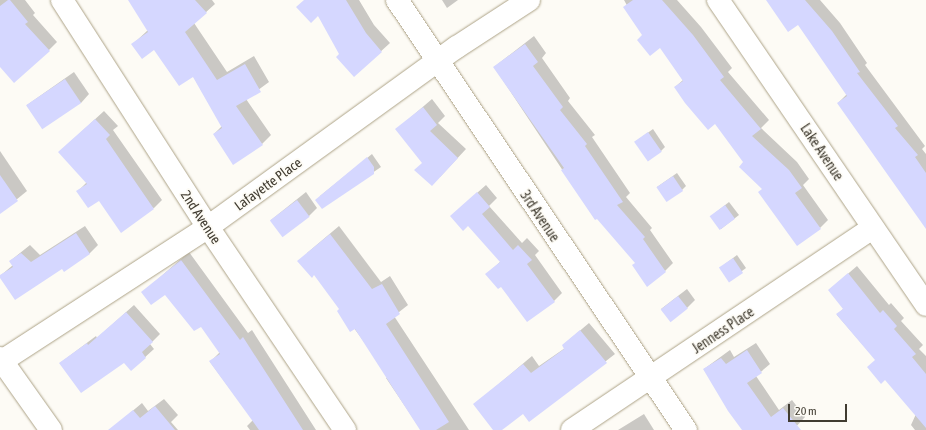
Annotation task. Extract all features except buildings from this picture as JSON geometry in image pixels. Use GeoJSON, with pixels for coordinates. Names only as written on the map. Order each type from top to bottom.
{"type":"FeatureCollection","features":[{"type":"Feature","properties":{"kind":"street","name":"2nd Avenue"},"geometry":{"type":"LineString","coordinates":[[62,0],[208,227],[345,430]]}},
{"type":"Feature","properties":{"kind":"street","name":"3rd Avenue"},"geometry":{"type":"LineString","coordinates":[[397,0],[649,378],[686,430]]}},
{"type":"Feature","properties":{"kind":"street","name":"Lafayette Place"},"geometry":{"type":"LineString","coordinates":[[1,359],[208,227],[438,61],[529,0]]}},
{"type":"Feature","properties":{"kind":"street","name":"Lake Avenue"},"geometry":{"type":"LineString","coordinates":[[718,0],[926,305]]}},
{"type":"Feature","properties":{"kind":"street","name":"Jenness Place"},"geometry":{"type":"LineString","coordinates":[[572,430],[873,228]]}},
{"type":"Feature","properties":{"kind":"street"},"geometry":{"type":"LineString","coordinates":[[1,359],[51,430]]}}]}
